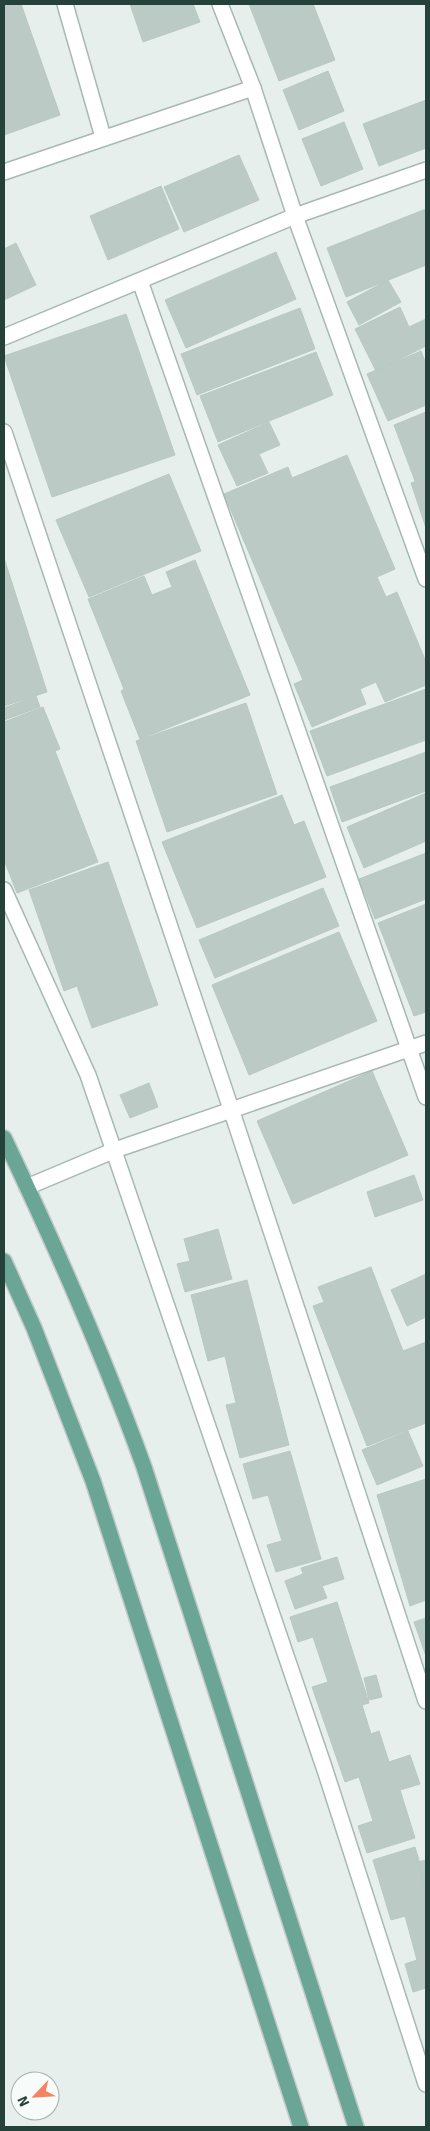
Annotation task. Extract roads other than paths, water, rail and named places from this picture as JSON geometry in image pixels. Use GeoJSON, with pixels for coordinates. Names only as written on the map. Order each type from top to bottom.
{"type":"FeatureCollection","features":[{"type":"Feature","properties":{"kind":"main road"},"geometry":{"type":"LineString","coordinates":[[4,1138],[85,1312],[144,1467],[356,2127]]}},
{"type":"Feature","properties":{"kind":"main road"},"geometry":{"type":"LineString","coordinates":[[4,1261],[34,1328],[93,1482],[301,2127]]}},
{"type":"Feature","properties":{"kind":"street"},"geometry":{"type":"LineString","coordinates":[[65,4],[103,137]]}},
{"type":"Feature","properties":{"kind":"street"},"geometry":{"type":"LineString","coordinates":[[220,4],[253,88],[295,216],[426,579]]}},
{"type":"Feature","properties":{"kind":"street"},"geometry":{"type":"LineString","coordinates":[[4,172],[103,137],[253,88]]}},
{"type":"Feature","properties":{"kind":"street"},"geometry":{"type":"LineString","coordinates":[[4,337],[295,216],[426,170]]}},
{"type":"Feature","properties":{"kind":"street"},"geometry":{"type":"LineString","coordinates":[[140,281],[426,1098]]}},
{"type":"Feature","properties":{"kind":"street"},"geometry":{"type":"LineString","coordinates":[[4,432],[232,1112],[426,1701]]}},
{"type":"Feature","properties":{"kind":"street"},"geometry":{"type":"LineString","coordinates":[[4,890],[88,1075],[115,1150],[325,1770],[426,2084]]}},
{"type":"Feature","properties":{"kind":"street"},"geometry":{"type":"LineString","coordinates":[[27,1187],[115,1150],[232,1112],[426,1043]]}}]}
